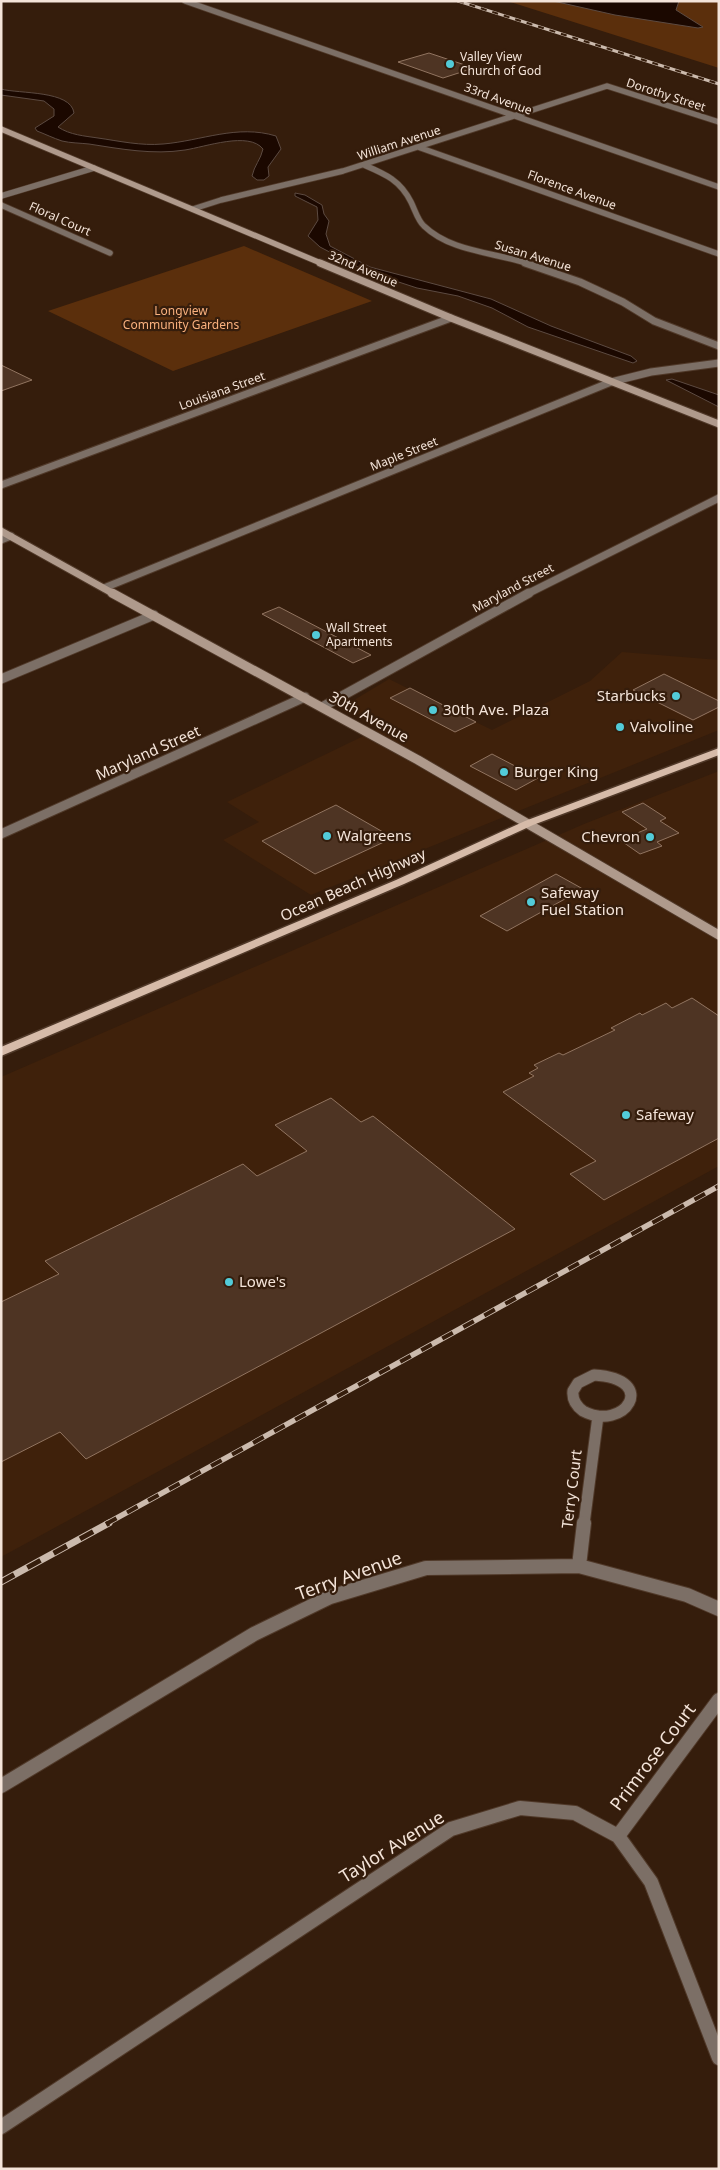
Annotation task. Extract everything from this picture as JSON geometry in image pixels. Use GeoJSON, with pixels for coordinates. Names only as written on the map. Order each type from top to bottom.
{"type":"FeatureCollection","features":[{"type":"Feature","properties":{"kind":"main road","name":"Ocean Beach Highway"},"geometry":{"type":"LineString","coordinates":[[1,1052],[374,893],[529,823],[719,751]]}},
{"type":"Feature","properties":{"kind":"street","name":"33rd Avenue"},"geometry":{"type":"LineString","coordinates":[[185,1],[719,187]]}},
{"type":"Feature","properties":{"kind":"street","name":"William Avenue"},"geometry":{"type":"LineString","coordinates":[[193,209],[245,194],[306,181],[364,164],[607,86]]}},
{"type":"Feature","properties":{"kind":"street","name":"Dorothy Street"},"geometry":{"type":"LineString","coordinates":[[607,86],[719,122]]}},
{"type":"Feature","properties":{"kind":"street","name":"32nd Avenue"},"geometry":{"type":"LineString","coordinates":[[1,129],[450,318],[719,424]]}},
{"type":"Feature","properties":{"kind":"street","name":"Florence Avenue"},"geometry":{"type":"LineString","coordinates":[[418,147],[719,254]]}},
{"type":"Feature","properties":{"kind":"street","name":"Susan Avenue"},"geometry":{"type":"LineString","coordinates":[[364,164],[392,177],[408,196],[422,226],[440,238],[472,250],[522,262],[580,282],[623,302],[654,321],[719,346]]}},
{"type":"Feature","properties":{"kind":"street"},"geometry":{"type":"LineString","coordinates":[[1,196],[94,168]]}},
{"type":"Feature","properties":{"kind":"street","name":"Floral Court"},"geometry":{"type":"LineString","coordinates":[[1,205],[110,253]]}},
{"type":"Feature","properties":{"kind":"street","name":"Louisiana Street"},"geometry":{"type":"LineString","coordinates":[[1,485],[450,318]]}},
{"type":"Feature","properties":{"kind":"street","name":"Maple Street"},"geometry":{"type":"LineString","coordinates":[[104,588],[630,375],[719,363]]}},
{"type":"Feature","properties":{"kind":"street","name":"Maryland Street"},"geometry":{"type":"LineString","coordinates":[[322,707],[507,604],[719,498]]}},
{"type":"Feature","properties":{"kind":"street","name":"30th Avenue"},"geometry":{"type":"LineString","coordinates":[[1,531],[305,697],[529,823],[635,889],[719,935]]}},
{"type":"Feature","properties":{"kind":"street"},"geometry":{"type":"LineString","coordinates":[[1,540],[11,536]]}},
{"type":"Feature","properties":{"kind":"street"},"geometry":{"type":"LineString","coordinates":[[1,679],[154,615]]}},
{"type":"Feature","properties":{"kind":"street","name":"Maryland Street"},"geometry":{"type":"LineString","coordinates":[[1,834],[305,697]]}},
{"type":"Feature","properties":{"kind":"street"},"geometry":{"type":"LineString","coordinates":[[605,1375],[616,1378],[625,1384],[630,1391],[631,1399],[628,1407],[610,1416],[598,1416],[578,1407],[573,1399],[572,1391],[576,1384],[584,1378],[605,1375]]}},
{"type":"Feature","properties":{"kind":"street","name":"Terry Court"},"geometry":{"type":"LineString","coordinates":[[579,1566],[598,1416]]}},
{"type":"Feature","properties":{"kind":"street","name":"Terry Avenue"},"geometry":{"type":"LineString","coordinates":[[1,1786],[254,1634],[330,1598],[426,1568],[579,1566],[686,1595],[719,1609]]}},
{"type":"Feature","properties":{"kind":"street","name":"Primrose Court"},"geometry":{"type":"LineString","coordinates":[[618,1836],[719,1700]]}},
{"type":"Feature","properties":{"kind":"street","name":"Taylor Avenue"},"geometry":{"type":"LineString","coordinates":[[1,2127],[451,1829],[520,1808],[574,1813],[618,1836],[651,1882],[719,2058]]}},
{"type":"Feature","properties":{"kind":"shaded area"},"geometry":{"type":"Polygon","coordinates":[[[553,1],[679,1],[676,10],[703,27],[698,28],[615,15],[553,1]]]}},
{"type":"Feature","properties":{"kind":"shaded area"},"geometry":{"type":"Polygon","coordinates":[[[1,89],[43,94],[64,100],[71,106],[74,113],[58,127],[78,135],[130,143],[155,144],[233,132],[262,133],[276,136],[281,149],[268,167],[269,176],[264,180],[257,180],[252,176],[263,149],[248,141],[226,142],[185,150],[161,152],[65,142],[37,131],[35,128],[54,116],[54,109],[44,101],[1,95],[1,89]]]}},
{"type":"Feature","properties":{"kind":"shaded area"},"geometry":{"type":"Polygon","coordinates":[[[295,193],[305,195],[322,205],[324,214],[329,221],[326,234],[330,246],[370,267],[491,299],[551,326],[631,356],[637,361],[633,363],[528,327],[492,308],[458,296],[417,288],[368,272],[320,247],[308,236],[318,220],[317,207],[295,196],[295,193]]]}},
{"type":"Feature","properties":{"kind":"shaded area"},"geometry":{"type":"Polygon","coordinates":[[[672,379],[719,395],[719,407],[666,380],[672,379]]]}},
{"type":"Feature","properties":{"kind":"shaded area"},"geometry":{"type":"Polygon","coordinates":[[[622,652],[719,660],[719,730],[311,895],[223,840],[259,822],[227,802],[382,727],[344,706],[389,679],[492,730],[590,681],[622,652]]]}},
{"type":"Feature","properties":{"kind":"shaded area"},"geometry":{"type":"Polygon","coordinates":[[[719,771],[719,1166],[1,1557],[1,1077],[584,824],[719,771]]]}},
{"type":"Feature","properties":{"kind":"green space"},"geometry":{"type":"Polygon","coordinates":[[[507,1],[719,1],[719,68],[507,1]]]}},
{"type":"Feature","properties":{"kind":"green space","name":"Longview Community Gardens"},"geometry":{"type":"Polygon","coordinates":[[[244,246],[372,301],[173,371],[48,311],[244,246]]]}},
{"type":"Feature","properties":{"kind":"building","name":"Valley View Church of God"},"geometry":{"type":"Polygon","coordinates":[[[429,53],[474,68],[443,78],[398,62],[429,53]]]}},
{"type":"Feature","properties":{"kind":"building"},"geometry":{"type":"Polygon","coordinates":[[[1,365],[32,380],[1,391],[1,365]]]}},
{"type":"Feature","properties":{"kind":"building","name":"Wall Street Apartments"},"geometry":{"type":"Polygon","coordinates":[[[279,607],[371,655],[353,663],[262,614],[279,607]]]}},
{"type":"Feature","properties":{"kind":"building","name":"Starbucks"},"geometry":{"type":"Polygon","coordinates":[[[664,674],[719,701],[719,707],[693,720],[633,690],[664,674]]]}},
{"type":"Feature","properties":{"kind":"building","name":"30th Ave. Plaza"},"geometry":{"type":"Polygon","coordinates":[[[410,688],[476,722],[455,732],[390,698],[410,688]]]}},
{"type":"Feature","properties":{"kind":"building","name":"Burger King"},"geometry":{"type":"Polygon","coordinates":[[[492,754],[538,778],[516,790],[470,766],[492,754]]]}},
{"type":"Feature","properties":{"kind":"building"},"geometry":{"type":"Polygon","coordinates":[[[643,803],[666,818],[660,821],[679,833],[657,842],[662,846],[640,854],[620,840],[647,829],[622,812],[643,803]]]}},
{"type":"Feature","properties":{"kind":"building","name":"Walgreens"},"geometry":{"type":"Polygon","coordinates":[[[336,805],[383,832],[384,842],[315,874],[262,841],[336,805]]]}},
{"type":"Feature","properties":{"kind":"building","name":"Safeway Fuel Station"},"geometry":{"type":"Polygon","coordinates":[[[556,874],[583,889],[507,931],[480,916],[556,874]]]}},
{"type":"Feature","properties":{"kind":"building","name":"Safeway"},"geometry":{"type":"Polygon","coordinates":[[[692,998],[719,1016],[719,1138],[604,1200],[570,1174],[596,1161],[503,1092],[534,1076],[529,1073],[538,1068],[534,1065],[559,1053],[563,1055],[615,1030],[611,1028],[640,1013],[642,1015],[666,1003],[672,1008],[692,998]]]}},
{"type":"Feature","properties":{"kind":"building","name":"Lowe's"},"geometry":{"type":"Polygon","coordinates":[[[331,1098],[361,1122],[373,1116],[515,1229],[86,1459],[60,1432],[1,1462],[1,1302],[59,1274],[45,1261],[243,1164],[257,1176],[307,1151],[275,1125],[331,1098]]]}},
{"type":"Feature","properties":{"kind":"railway"},"geometry":{"type":"LineString","coordinates":[[458,1],[719,84]]}},
{"type":"Feature","properties":{"kind":"railway"},"geometry":{"type":"LineString","coordinates":[[106,1524],[719,1186]]}},
{"type":"Feature","properties":{"kind":"railway"},"geometry":{"type":"LineString","coordinates":[[1,1582],[109,1523]]}},
{"type":"Feature","properties":{"kind":"place","name":"Valley View Church of God"},"geometry":{"type":"Point","coordinates":[450,64]}},
{"type":"Feature","properties":{"kind":"place","name":"Wall Street Apartments"},"geometry":{"type":"Point","coordinates":[316,635]}},
{"type":"Feature","properties":{"kind":"place","name":"Starbucks"},"geometry":{"type":"Point","coordinates":[676,696]}},
{"type":"Feature","properties":{"kind":"place","name":"30th Ave. Plaza"},"geometry":{"type":"Point","coordinates":[433,710]}},
{"type":"Feature","properties":{"kind":"place","name":"Valvoline"},"geometry":{"type":"Point","coordinates":[620,727]}},
{"type":"Feature","properties":{"kind":"place","name":"Burger King"},"geometry":{"type":"Point","coordinates":[504,772]}},
{"type":"Feature","properties":{"kind":"place","name":"Walgreens"},"geometry":{"type":"Point","coordinates":[327,836]}},
{"type":"Feature","properties":{"kind":"place","name":"Chevron"},"geometry":{"type":"Point","coordinates":[650,837]}},
{"type":"Feature","properties":{"kind":"place","name":"Safeway Fuel Station"},"geometry":{"type":"Point","coordinates":[531,902]}},
{"type":"Feature","properties":{"kind":"place","name":"Safeway"},"geometry":{"type":"Point","coordinates":[626,1115]}},
{"type":"Feature","properties":{"kind":"place","name":"Lowe's"},"geometry":{"type":"Point","coordinates":[229,1282]}}]}
